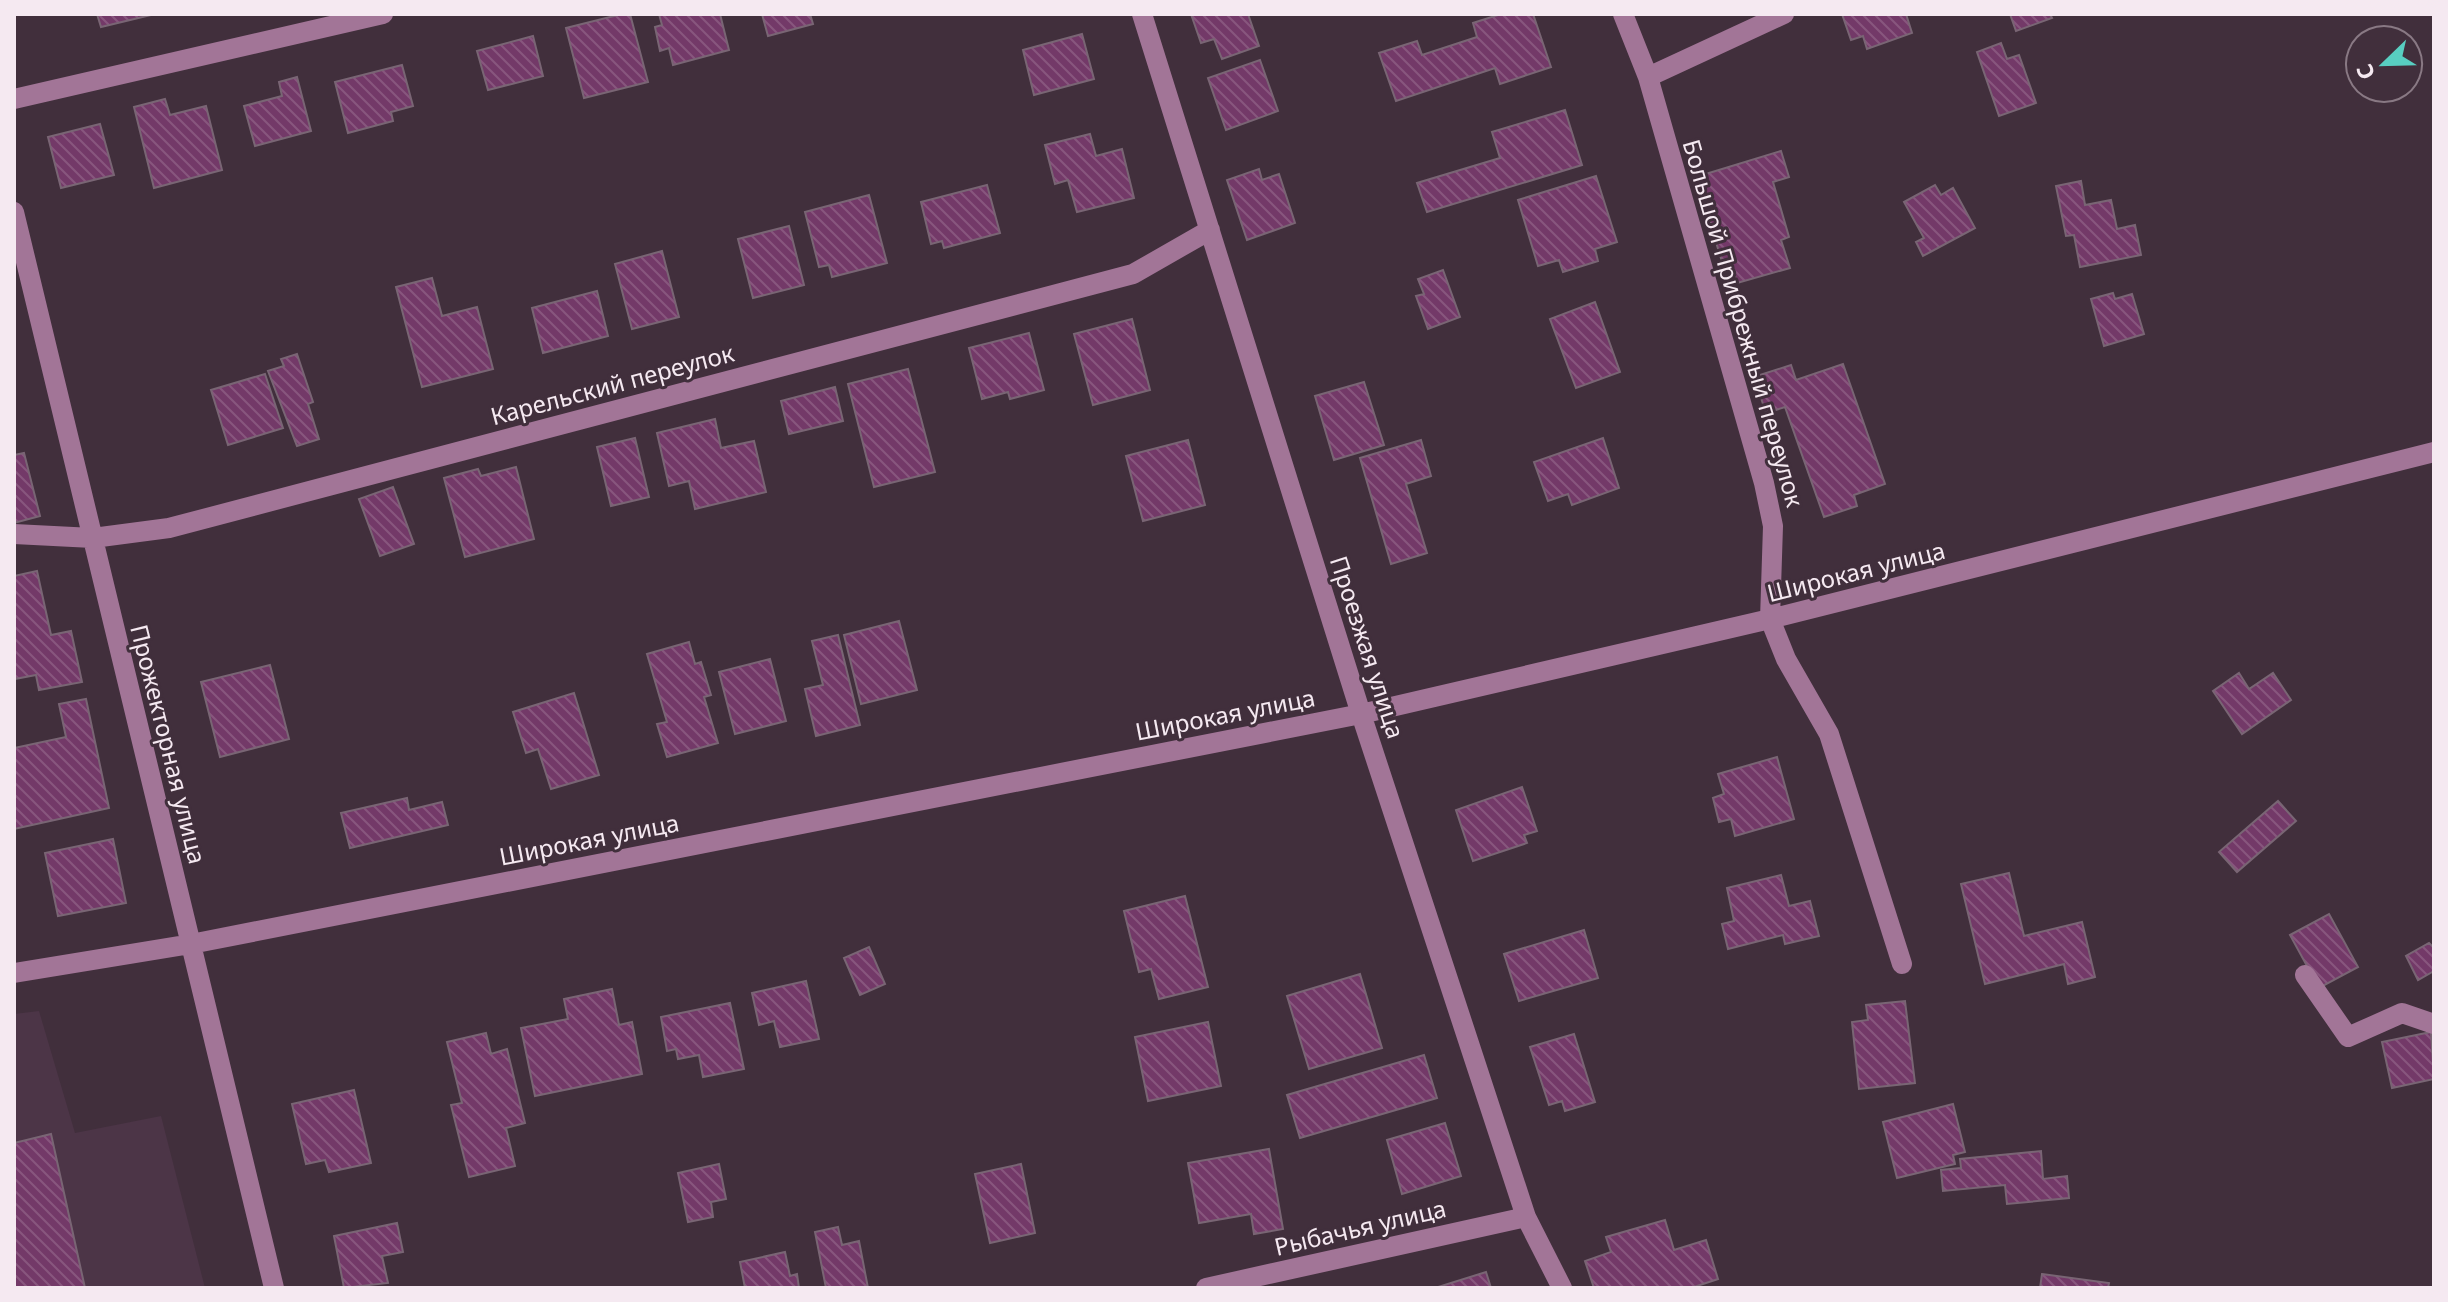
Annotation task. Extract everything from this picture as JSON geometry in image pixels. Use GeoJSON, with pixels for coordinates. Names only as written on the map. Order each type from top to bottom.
{"type":"FeatureCollection","features":[{"type":"Feature","properties":{"kind":"street"},"geometry":{"type":"LineString","coordinates":[[14,99],[383,14]]}},
{"type":"Feature","properties":{"kind":"street","name":"Проезжая улица"},"geometry":{"type":"LineString","coordinates":[[1142,14],[1361,714],[1526,1217],[1562,1288]]}},
{"type":"Feature","properties":{"kind":"street","name":"Большой Прибрежный переулок"},"geometry":{"type":"LineString","coordinates":[[1623,14],[1648,77],[1764,483],[1773,526],[1770,619],[1786,659],[1829,734],[1902,964]]}},
{"type":"Feature","properties":{"kind":"street"},"geometry":{"type":"LineString","coordinates":[[1648,77],[1784,14]]}},
{"type":"Feature","properties":{"kind":"street","name":"Прожекторная улица"},"geometry":{"type":"LineString","coordinates":[[14,212],[274,1288]]}},
{"type":"Feature","properties":{"kind":"street","name":"Карельский переулок"},"geometry":{"type":"LineString","coordinates":[[14,534],[93,538],[169,528],[1133,274],[1210,230]]}},
{"type":"Feature","properties":{"kind":"street","name":"Широкая улица"},"geometry":{"type":"LineString","coordinates":[[14,973],[191,944],[1361,714],[1770,619],[2434,452]]}},
{"type":"Feature","properties":{"kind":"street"},"geometry":{"type":"LineString","coordinates":[[2305,975],[2348,1037],[2402,1013],[2434,1024]]}},
{"type":"Feature","properties":{"kind":"street","name":"Рыбачья улица"},"geometry":{"type":"LineString","coordinates":[[1206,1288],[1526,1217]]}},
{"type":"Feature","properties":{"kind":"shaded area"},"geometry":{"type":"Polygon","coordinates":[[[39,1011],[75,1133],[161,1116],[205,1288],[14,1288],[14,1014],[39,1011]]]}},
{"type":"Feature","properties":{"kind":"building"},"geometry":{"type":"Polygon","coordinates":[[[97,14],[155,14],[101,27],[97,14]]]}},
{"type":"Feature","properties":{"kind":"building"},"geometry":{"type":"Polygon","coordinates":[[[630,14],[648,82],[584,98],[566,28],[630,14]]]}},
{"type":"Feature","properties":{"kind":"building"},"geometry":{"type":"Polygon","coordinates":[[[659,14],[720,14],[729,50],[673,65],[669,48],[660,51],[655,27],[662,25],[659,14]]]}},
{"type":"Feature","properties":{"kind":"building"},"geometry":{"type":"Polygon","coordinates":[[[762,14],[810,14],[813,24],[768,36],[762,14]]]}},
{"type":"Feature","properties":{"kind":"building"},"geometry":{"type":"Polygon","coordinates":[[[1191,14],[1248,14],[1259,46],[1222,59],[1214,39],[1201,43],[1191,14]]]}},
{"type":"Feature","properties":{"kind":"building"},"geometry":{"type":"Polygon","coordinates":[[[1501,14],[1533,14],[1551,67],[1500,84],[1495,68],[1396,101],[1379,53],[1417,41],[1422,55],[1477,37],[1473,23],[1501,14]]]}},
{"type":"Feature","properties":{"kind":"building"},"geometry":{"type":"Polygon","coordinates":[[[1842,14],[1906,14],[1912,33],[1867,49],[1863,36],[1851,40],[1842,14]]]}},
{"type":"Feature","properties":{"kind":"building"},"geometry":{"type":"Polygon","coordinates":[[[2010,14],[2050,14],[2052,18],[2016,31],[2010,14]]]}},
{"type":"Feature","properties":{"kind":"building"},"geometry":{"type":"Polygon","coordinates":[[[1082,34],[1094,79],[1034,95],[1023,50],[1082,34]]]}},
{"type":"Feature","properties":{"kind":"building"},"geometry":{"type":"Polygon","coordinates":[[[533,36],[543,76],[488,90],[477,51],[533,36]]]}},
{"type":"Feature","properties":{"kind":"building"},"geometry":{"type":"Polygon","coordinates":[[[2001,43],[2007,59],[2019,55],[2036,103],[1999,116],[1977,52],[2001,43]]]}},
{"type":"Feature","properties":{"kind":"building"},"geometry":{"type":"Polygon","coordinates":[[[1260,60],[1278,111],[1226,130],[1208,78],[1260,60]]]}},
{"type":"Feature","properties":{"kind":"building"},"geometry":{"type":"Polygon","coordinates":[[[402,65],[413,106],[391,112],[393,121],[348,133],[335,82],[402,65]]]}},
{"type":"Feature","properties":{"kind":"building"},"geometry":{"type":"Polygon","coordinates":[[[297,77],[311,131],[255,146],[244,106],[282,96],[279,82],[297,77]]]}},
{"type":"Feature","properties":{"kind":"building"},"geometry":{"type":"Polygon","coordinates":[[[165,99],[170,115],[206,106],[222,170],[154,188],[134,107],[165,99]]]}},
{"type":"Feature","properties":{"kind":"building"},"geometry":{"type":"Polygon","coordinates":[[[1565,110],[1582,165],[1427,212],[1417,183],[1500,158],[1492,132],[1565,110]]]}},
{"type":"Feature","properties":{"kind":"building"},"geometry":{"type":"Polygon","coordinates":[[[100,124],[114,175],[61,188],[48,137],[100,124]]]}},
{"type":"Feature","properties":{"kind":"building"},"geometry":{"type":"Polygon","coordinates":[[[1090,134],[1096,156],[1122,149],[1134,198],[1077,212],[1068,180],[1055,184],[1045,145],[1090,134]]]}},
{"type":"Feature","properties":{"kind":"building"},"geometry":{"type":"Polygon","coordinates":[[[1781,151],[1789,177],[1773,182],[1789,237],[1781,240],[1790,268],[1737,283],[1731,262],[1723,265],[1696,177],[1781,151]]]}},
{"type":"Feature","properties":{"kind":"building"},"geometry":{"type":"Polygon","coordinates":[[[1259,169],[1262,180],[1279,174],[1295,223],[1247,240],[1227,180],[1259,169]]]}},
{"type":"Feature","properties":{"kind":"building"},"geometry":{"type":"Polygon","coordinates":[[[1596,176],[1617,242],[1595,249],[1598,261],[1563,272],[1559,260],[1538,266],[1518,200],[1596,176]]]}},
{"type":"Feature","properties":{"kind":"building"},"geometry":{"type":"Polygon","coordinates":[[[2081,181],[2085,205],[2111,200],[2117,229],[2135,225],[2141,255],[2080,267],[2074,235],[2066,236],[2056,186],[2081,181]]]}},
{"type":"Feature","properties":{"kind":"building"},"geometry":{"type":"Polygon","coordinates":[[[987,185],[1000,233],[944,248],[942,241],[931,244],[921,202],[987,185]]]}},
{"type":"Feature","properties":{"kind":"building"},"geometry":{"type":"Polygon","coordinates":[[[1935,185],[1941,195],[1953,188],[1975,228],[1923,256],[1916,242],[1924,238],[1904,202],[1935,185]]]}},
{"type":"Feature","properties":{"kind":"building"},"geometry":{"type":"Polygon","coordinates":[[[869,195],[887,263],[832,277],[829,265],[819,267],[805,212],[869,195]]]}},
{"type":"Feature","properties":{"kind":"building"},"geometry":{"type":"Polygon","coordinates":[[[789,226],[804,285],[753,298],[738,239],[789,226]]]}},
{"type":"Feature","properties":{"kind":"building"},"geometry":{"type":"Polygon","coordinates":[[[662,251],[679,317],[632,329],[615,264],[662,251]]]}},
{"type":"Feature","properties":{"kind":"building"},"geometry":{"type":"Polygon","coordinates":[[[1443,270],[1460,317],[1428,329],[1416,296],[1424,294],[1418,279],[1443,270]]]}},
{"type":"Feature","properties":{"kind":"building"},"geometry":{"type":"Polygon","coordinates":[[[432,278],[442,316],[477,307],[493,369],[422,387],[396,287],[432,278]]]}},
{"type":"Feature","properties":{"kind":"building"},"geometry":{"type":"Polygon","coordinates":[[[597,291],[608,336],[543,353],[532,308],[597,291]]]}},
{"type":"Feature","properties":{"kind":"building"},"geometry":{"type":"Polygon","coordinates":[[[2113,293],[2115,299],[2132,294],[2144,334],[2104,346],[2091,299],[2113,293]]]}},
{"type":"Feature","properties":{"kind":"building"},"geometry":{"type":"Polygon","coordinates":[[[1595,302],[1620,372],[1576,388],[1550,319],[1595,302]]]}},
{"type":"Feature","properties":{"kind":"building"},"geometry":{"type":"Polygon","coordinates":[[[1132,319],[1150,390],[1093,405],[1074,334],[1132,319]]]}},
{"type":"Feature","properties":{"kind":"building"},"geometry":{"type":"Polygon","coordinates":[[[1029,333],[1044,390],[1010,399],[1008,392],[982,399],[969,348],[1029,333]]]}},
{"type":"Feature","properties":{"kind":"building"},"geometry":{"type":"Polygon","coordinates":[[[297,354],[313,402],[308,404],[319,439],[297,446],[268,371],[284,366],[281,359],[297,354]]]}},
{"type":"Feature","properties":{"kind":"building"},"geometry":{"type":"Polygon","coordinates":[[[1843,364],[1885,484],[1854,495],[1857,506],[1824,517],[1785,407],[1766,413],[1754,377],[1791,365],[1796,380],[1843,364]]]}},
{"type":"Feature","properties":{"kind":"building"},"geometry":{"type":"Polygon","coordinates":[[[908,369],[935,472],[874,487],[848,384],[908,369]]]}},
{"type":"Feature","properties":{"kind":"building"},"geometry":{"type":"Polygon","coordinates":[[[265,374],[283,428],[228,445],[211,390],[265,374]]]}},
{"type":"Feature","properties":{"kind":"building"},"geometry":{"type":"Polygon","coordinates":[[[1364,382],[1384,445],[1334,460],[1315,396],[1364,382]]]}},
{"type":"Feature","properties":{"kind":"building"},"geometry":{"type":"Polygon","coordinates":[[[835,387],[843,421],[789,434],[781,401],[835,387]]]}},
{"type":"Feature","properties":{"kind":"building"},"geometry":{"type":"Polygon","coordinates":[[[715,419],[721,448],[754,441],[766,492],[695,509],[689,481],[669,486],[657,433],[715,419]]]}},
{"type":"Feature","properties":{"kind":"building"},"geometry":{"type":"Polygon","coordinates":[[[635,438],[649,497],[611,506],[597,447],[635,438]]]}},
{"type":"Feature","properties":{"kind":"building"},"geometry":{"type":"Polygon","coordinates":[[[1603,438],[1619,488],[1572,505],[1568,494],[1548,501],[1534,462],[1603,438]]]}},
{"type":"Feature","properties":{"kind":"building"},"geometry":{"type":"Polygon","coordinates":[[[1188,440],[1205,505],[1143,521],[1126,456],[1188,440]]]}},
{"type":"Feature","properties":{"kind":"building"},"geometry":{"type":"Polygon","coordinates":[[[1421,440],[1431,476],[1406,484],[1427,553],[1391,564],[1360,458],[1421,440]]]}},
{"type":"Feature","properties":{"kind":"building"},"geometry":{"type":"Polygon","coordinates":[[[24,453],[40,516],[14,523],[14,455],[24,453]]]}},
{"type":"Feature","properties":{"kind":"building"},"geometry":{"type":"Polygon","coordinates":[[[516,467],[534,539],[465,557],[444,478],[478,469],[481,476],[516,467]]]}},
{"type":"Feature","properties":{"kind":"building"},"geometry":{"type":"Polygon","coordinates":[[[393,487],[414,544],[380,556],[359,499],[393,487]]]}},
{"type":"Feature","properties":{"kind":"building"},"geometry":{"type":"Polygon","coordinates":[[[37,571],[51,635],[71,631],[82,682],[39,690],[36,675],[15,679],[14,576],[37,571]]]}},
{"type":"Feature","properties":{"kind":"building"},"geometry":{"type":"Polygon","coordinates":[[[899,621],[917,690],[861,704],[844,635],[899,621]]]}},
{"type":"Feature","properties":{"kind":"building"},"geometry":{"type":"Polygon","coordinates":[[[838,635],[860,725],[816,736],[805,689],[823,685],[812,641],[838,635]]]}},
{"type":"Feature","properties":{"kind":"building"},"geometry":{"type":"Polygon","coordinates":[[[689,642],[695,664],[701,662],[711,695],[704,697],[718,743],[667,757],[657,724],[667,722],[647,654],[689,642]]]}},
{"type":"Feature","properties":{"kind":"building"},"geometry":{"type":"Polygon","coordinates":[[[770,659],[786,721],[735,734],[719,672],[770,659]]]}},
{"type":"Feature","properties":{"kind":"building"},"geometry":{"type":"Polygon","coordinates":[[[270,665],[289,739],[220,757],[201,682],[270,665]]]}},
{"type":"Feature","properties":{"kind":"building"},"geometry":{"type":"Polygon","coordinates":[[[2239,673],[2249,689],[2273,673],[2291,700],[2242,734],[2213,691],[2239,673]]]}},
{"type":"Feature","properties":{"kind":"building"},"geometry":{"type":"Polygon","coordinates":[[[574,693],[599,775],[551,789],[538,749],[526,753],[513,712],[574,693]]]}},
{"type":"Feature","properties":{"kind":"building"},"geometry":{"type":"Polygon","coordinates":[[[86,699],[109,808],[14,829],[14,748],[66,737],[59,704],[86,699]]]}},
{"type":"Feature","properties":{"kind":"building"},"geometry":{"type":"Polygon","coordinates":[[[1777,757],[1794,819],[1735,836],[1731,819],[1719,822],[1713,798],[1724,794],[1718,774],[1777,757]]]}},
{"type":"Feature","properties":{"kind":"building"},"geometry":{"type":"Polygon","coordinates":[[[1522,787],[1537,831],[1524,835],[1527,843],[1473,861],[1456,810],[1522,787]]]}},
{"type":"Feature","properties":{"kind":"building"},"geometry":{"type":"Polygon","coordinates":[[[407,798],[409,810],[442,802],[448,825],[350,848],[341,813],[407,798]]]}},
{"type":"Feature","properties":{"kind":"building"},"geometry":{"type":"Polygon","coordinates":[[[2278,801],[2296,821],[2237,872],[2219,852],[2278,801]]]}},
{"type":"Feature","properties":{"kind":"building"},"geometry":{"type":"Polygon","coordinates":[[[113,839],[126,903],[58,916],[45,853],[113,839]]]}},
{"type":"Feature","properties":{"kind":"building"},"geometry":{"type":"Polygon","coordinates":[[[2009,873],[2024,936],[2082,922],[2095,977],[2068,984],[2064,964],[1985,984],[1961,884],[2009,873]]]}},
{"type":"Feature","properties":{"kind":"building"},"geometry":{"type":"Polygon","coordinates":[[[1781,875],[1789,906],[1810,901],[1819,936],[1785,944],[1783,935],[1728,949],[1722,924],[1734,921],[1727,888],[1781,875]]]}},
{"type":"Feature","properties":{"kind":"building"},"geometry":{"type":"Polygon","coordinates":[[[1185,896],[1208,987],[1159,999],[1151,969],[1139,972],[1124,911],[1185,896]]]}},
{"type":"Feature","properties":{"kind":"building"},"geometry":{"type":"Polygon","coordinates":[[[2329,914],[2358,967],[2319,988],[2290,935],[2329,914]]]}},
{"type":"Feature","properties":{"kind":"building"},"geometry":{"type":"Polygon","coordinates":[[[1584,930],[1598,978],[1519,1001],[1504,954],[1584,930]]]}},
{"type":"Feature","properties":{"kind":"building"},"geometry":{"type":"Polygon","coordinates":[[[2429,943],[2434,948],[2434,971],[2418,980],[2406,956],[2429,943]]]}},
{"type":"Feature","properties":{"kind":"building"},"geometry":{"type":"Polygon","coordinates":[[[869,947],[885,984],[860,995],[844,958],[869,947]]]}},
{"type":"Feature","properties":{"kind":"building"},"geometry":{"type":"Polygon","coordinates":[[[1360,974],[1382,1048],[1309,1069],[1287,996],[1360,974]]]}},
{"type":"Feature","properties":{"kind":"building"},"geometry":{"type":"Polygon","coordinates":[[[806,981],[819,1039],[780,1047],[774,1021],[759,1025],[752,993],[806,981]]]}},
{"type":"Feature","properties":{"kind":"building"},"geometry":{"type":"Polygon","coordinates":[[[612,989],[619,1025],[632,1022],[642,1074],[535,1096],[521,1028],[568,1019],[564,999],[612,989]]]}},
{"type":"Feature","properties":{"kind":"building"},"geometry":{"type":"Polygon","coordinates":[[[1905,1001],[1915,1083],[1859,1089],[1852,1022],[1868,1020],[1866,1005],[1905,1001]]]}},
{"type":"Feature","properties":{"kind":"building"},"geometry":{"type":"Polygon","coordinates":[[[730,1003],[744,1069],[703,1077],[699,1055],[678,1059],[676,1049],[667,1051],[661,1017],[730,1003]]]}},
{"type":"Feature","properties":{"kind":"building"},"geometry":{"type":"Polygon","coordinates":[[[1208,1022],[1221,1086],[1148,1101],[1135,1037],[1208,1022]]]}},
{"type":"Feature","properties":{"kind":"building"},"geometry":{"type":"Polygon","coordinates":[[[2431,1032],[2434,1079],[2392,1088],[2382,1042],[2431,1032]]]}},
{"type":"Feature","properties":{"kind":"building"},"geometry":{"type":"Polygon","coordinates":[[[486,1033],[491,1054],[507,1049],[525,1123],[506,1128],[515,1166],[469,1177],[451,1105],[462,1103],[447,1042],[486,1033]]]}},
{"type":"Feature","properties":{"kind":"building"},"geometry":{"type":"Polygon","coordinates":[[[1574,1034],[1595,1102],[1565,1111],[1562,1101],[1549,1105],[1530,1047],[1574,1034]]]}},
{"type":"Feature","properties":{"kind":"building"},"geometry":{"type":"Polygon","coordinates":[[[1424,1055],[1437,1098],[1300,1138],[1287,1095],[1424,1055]]]}},
{"type":"Feature","properties":{"kind":"building"},"geometry":{"type":"Polygon","coordinates":[[[354,1090],[371,1163],[329,1172],[325,1160],[306,1164],[292,1104],[354,1090]]]}},
{"type":"Feature","properties":{"kind":"building"},"geometry":{"type":"Polygon","coordinates":[[[1953,1104],[1965,1152],[1953,1155],[1955,1164],[1897,1178],[1883,1122],[1953,1104]]]}},
{"type":"Feature","properties":{"kind":"building"},"geometry":{"type":"Polygon","coordinates":[[[1445,1123],[1461,1176],[1402,1194],[1387,1140],[1445,1123]]]}},
{"type":"Feature","properties":{"kind":"building"},"geometry":{"type":"Polygon","coordinates":[[[51,1134],[85,1288],[14,1288],[14,1143],[51,1134]]]}},
{"type":"Feature","properties":{"kind":"building"},"geometry":{"type":"Polygon","coordinates":[[[1269,1149],[1283,1229],[1254,1234],[1251,1214],[1199,1223],[1188,1163],[1269,1149]]]}},
{"type":"Feature","properties":{"kind":"building"},"geometry":{"type":"Polygon","coordinates":[[[2041,1151],[2043,1179],[2067,1176],[2069,1198],[2007,1204],[2005,1185],[1943,1191],[1941,1170],[1961,1168],[1960,1159],[2041,1151]]]}},
{"type":"Feature","properties":{"kind":"building"},"geometry":{"type":"Polygon","coordinates":[[[719,1164],[726,1199],[711,1202],[713,1217],[688,1222],[678,1173],[719,1164]]]}},
{"type":"Feature","properties":{"kind":"building"},"geometry":{"type":"Polygon","coordinates":[[[1021,1164],[1035,1233],[990,1243],[975,1174],[1021,1164]]]}},
{"type":"Feature","properties":{"kind":"building"},"geometry":{"type":"Polygon","coordinates":[[[1665,1220],[1674,1250],[1706,1240],[1718,1279],[1691,1288],[1594,1288],[1585,1261],[1611,1252],[1606,1237],[1665,1220]]]}},
{"type":"Feature","properties":{"kind":"building"},"geometry":{"type":"Polygon","coordinates":[[[397,1223],[403,1252],[382,1256],[388,1283],[344,1288],[334,1236],[397,1223]]]}},
{"type":"Feature","properties":{"kind":"building"},"geometry":{"type":"Polygon","coordinates":[[[838,1227],[842,1245],[859,1241],[868,1288],[826,1288],[815,1232],[838,1227]]]}},
{"type":"Feature","properties":{"kind":"building"},"geometry":{"type":"Polygon","coordinates":[[[785,1252],[790,1276],[797,1274],[799,1288],[745,1288],[740,1262],[785,1252]]]}},
{"type":"Feature","properties":{"kind":"building"},"geometry":{"type":"Polygon","coordinates":[[[1486,1272],[1491,1288],[1435,1288],[1486,1272]]]}},
{"type":"Feature","properties":{"kind":"building"},"geometry":{"type":"Polygon","coordinates":[[[2042,1274],[2109,1283],[2108,1288],[2040,1288],[2042,1274]]]}}]}
